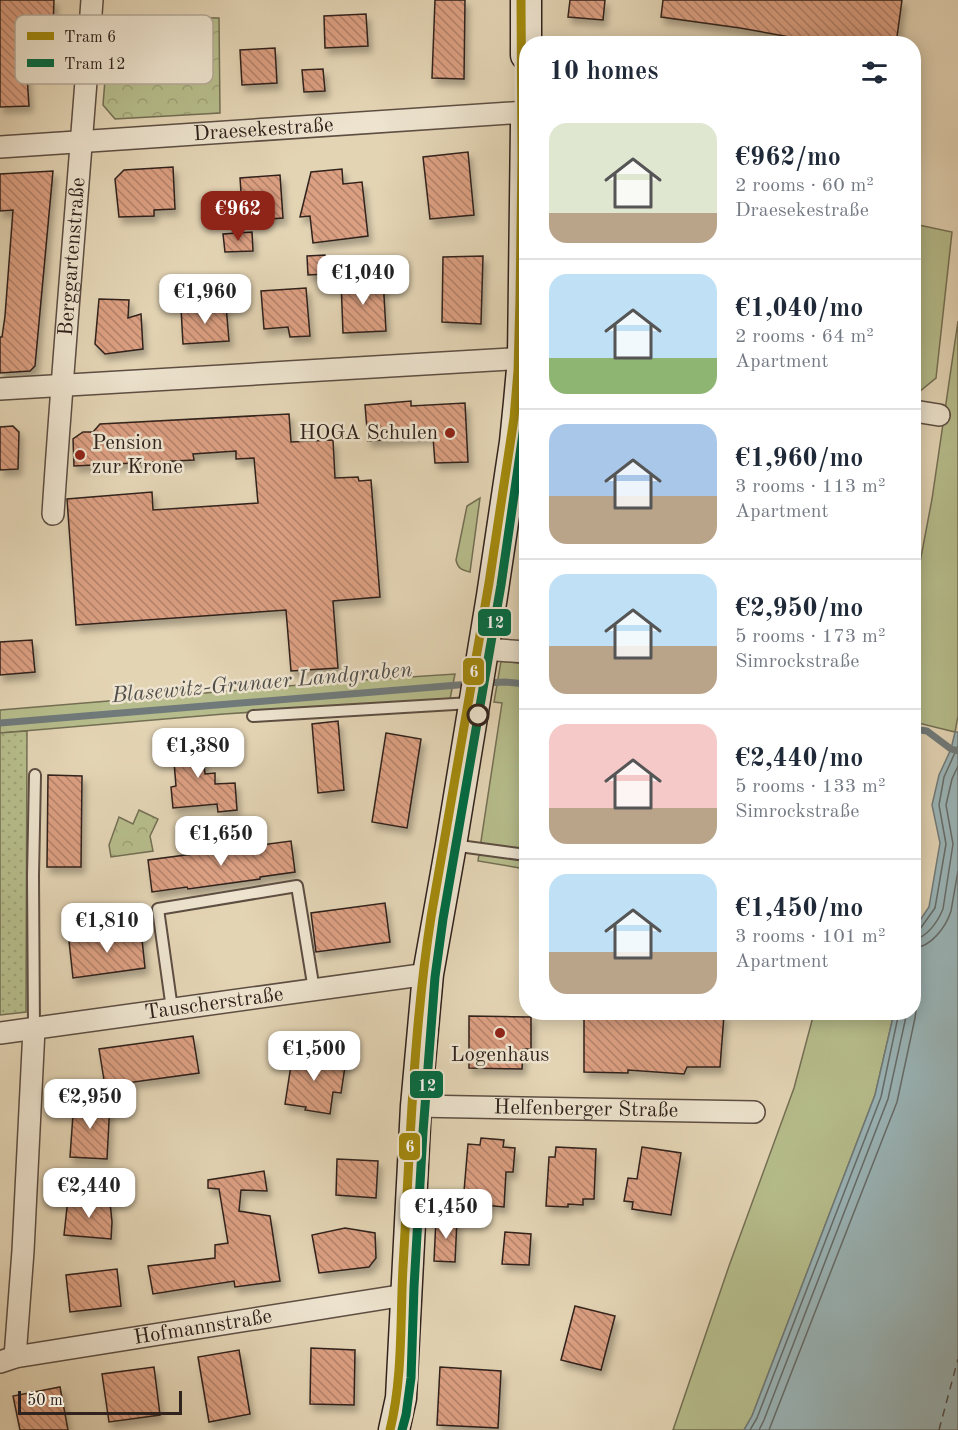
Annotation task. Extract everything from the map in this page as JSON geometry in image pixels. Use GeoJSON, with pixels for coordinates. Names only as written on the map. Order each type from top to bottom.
{"type":"FeatureCollection","features":[{"type":"Feature","properties":{"kind":"main road"},"geometry":{"type":"LineString","coordinates":[[526,0],[526,36]]}},
{"type":"Feature","properties":{"kind":"main road"},"geometry":{"type":"LineString","coordinates":[[394,1430],[401,1398],[416,1106],[428,974],[500,550],[519,409]]}},
{"type":"Feature","properties":{"kind":"street","name":"Berggartenstraße"},"geometry":{"type":"LineString","coordinates":[[91,15],[92,0]]}},
{"type":"Feature","properties":{"kind":"street","name":"Berggartenstraße"},"geometry":{"type":"LineString","coordinates":[[53,513],[61,385],[86,84]]}},
{"type":"Feature","properties":{"kind":"street","name":"Draesekestraße"},"geometry":{"type":"LineString","coordinates":[[0,147],[519,112]]}},
{"type":"Feature","properties":{"kind":"street"},"geometry":{"type":"LineString","coordinates":[[0,388],[519,358]]}},
{"type":"Feature","properties":{"kind":"street"},"geometry":{"type":"LineString","coordinates":[[921,412],[939,415]]}},
{"type":"Feature","properties":{"kind":"street"},"geometry":{"type":"LineString","coordinates":[[483,653],[519,652]]}},
{"type":"Feature","properties":{"kind":"street","name":"Tauscherstraße"},"geometry":{"type":"LineString","coordinates":[[0,1033],[428,974]]}},
{"type":"Feature","properties":{"kind":"street"},"geometry":{"type":"LineString","coordinates":[[8,1360],[23,1251],[33,1029]]}},
{"type":"Feature","properties":{"kind":"street","name":"Helfenberger Straße"},"geometry":{"type":"LineString","coordinates":[[416,1106],[754,1112]]}},
{"type":"Feature","properties":{"kind":"street","name":"Hofmannstraße"},"geometry":{"type":"LineString","coordinates":[[8,1360],[405,1295]]}},
{"type":"Feature","properties":{"kind":"lane"},"geometry":{"type":"LineString","coordinates":[[253,716],[475,702]]}},
{"type":"Feature","properties":{"kind":"lane"},"geometry":{"type":"LineString","coordinates":[[33,1029],[35,775]]}},
{"type":"Feature","properties":{"kind":"lane"},"geometry":{"type":"LineString","coordinates":[[451,845],[519,854]]}},
{"type":"Feature","properties":{"kind":"lane"},"geometry":{"type":"LineString","coordinates":[[172,1009],[158,909],[297,886],[314,990]]}},
{"type":"Feature","properties":{"kind":"green space"},"geometry":{"type":"Polygon","coordinates":[[[213,18],[219,18],[220,113],[115,119],[103,105],[105,84],[213,84],[213,18]]]}},
{"type":"Feature","properties":{"kind":"green space"},"geometry":{"type":"Polygon","coordinates":[[[921,225],[952,232],[936,378],[921,390],[921,225]]]}},
{"type":"Feature","properties":{"kind":"green space"},"geometry":{"type":"Polygon","coordinates":[[[958,321],[958,716],[955,732],[921,724],[921,557],[932,499],[958,321]]]}},
{"type":"Feature","properties":{"kind":"green space"},"geometry":{"type":"Polygon","coordinates":[[[480,498],[470,572],[461,569],[456,560],[467,506],[480,498]]]}},
{"type":"Feature","properties":{"kind":"green space"},"geometry":{"type":"Polygon","coordinates":[[[501,661],[519,663],[519,868],[478,861],[502,703],[494,702],[501,661]]]}},
{"type":"Feature","properties":{"kind":"green space"},"geometry":{"type":"Polygon","coordinates":[[[455,674],[450,699],[224,714],[0,733],[0,710],[455,674]]]}},
{"type":"Feature","properties":{"kind":"green space"},"geometry":{"type":"Polygon","coordinates":[[[27,731],[26,1012],[0,1015],[0,733],[27,731]]]}},
{"type":"Feature","properties":{"kind":"green space"},"geometry":{"type":"Polygon","coordinates":[[[139,810],[158,819],[150,836],[153,851],[111,857],[109,845],[119,817],[133,824],[139,810]]]}},
{"type":"Feature","properties":{"kind":"green space"},"geometry":{"type":"Polygon","coordinates":[[[812,1020],[892,1020],[875,1095],[752,1416],[744,1430],[673,1430],[729,1266],[794,1088],[812,1020]]]}},
{"type":"Feature","properties":{"kind":"water"},"geometry":{"type":"Polygon","coordinates":[[[955,732],[958,732],[958,1430],[744,1430],[752,1416],[875,1095],[892,1020],[921,1020],[921,919],[929,907],[940,843],[932,805],[939,775],[951,749],[955,732]]]}},
{"type":"Feature","properties":{"kind":"building"},"geometry":{"type":"Polygon","coordinates":[[[0,0],[54,0],[53,15],[15,15],[15,84],[28,84],[29,106],[0,107],[0,0]]]}},
{"type":"Feature","properties":{"kind":"building"},"geometry":{"type":"Polygon","coordinates":[[[435,0],[465,0],[464,79],[432,78],[435,0]]]}},
{"type":"Feature","properties":{"kind":"building"},"geometry":{"type":"Polygon","coordinates":[[[570,0],[605,0],[603,20],[568,17],[570,0]]]}},
{"type":"Feature","properties":{"kind":"building"},"geometry":{"type":"Polygon","coordinates":[[[663,0],[902,0],[897,36],[784,36],[661,17],[663,0]]]}},
{"type":"Feature","properties":{"kind":"building"},"geometry":{"type":"Polygon","coordinates":[[[366,14],[368,46],[325,48],[324,16],[366,14]]]}},
{"type":"Feature","properties":{"kind":"building"},"geometry":{"type":"Polygon","coordinates":[[[275,48],[277,83],[242,85],[240,50],[275,48]]]}},
{"type":"Feature","properties":{"kind":"building"},"geometry":{"type":"Polygon","coordinates":[[[323,69],[325,91],[304,92],[302,70],[323,69]]]}},
{"type":"Feature","properties":{"kind":"building"},"geometry":{"type":"Polygon","coordinates":[[[468,152],[474,215],[430,219],[423,157],[468,152]]]}},
{"type":"Feature","properties":{"kind":"building"},"geometry":{"type":"Polygon","coordinates":[[[173,167],[175,209],[154,210],[154,216],[119,217],[115,179],[124,170],[173,167]]]}},
{"type":"Feature","properties":{"kind":"building"},"geometry":{"type":"Polygon","coordinates":[[[342,169],[343,184],[362,182],[368,236],[313,243],[310,216],[300,217],[311,172],[342,169]]]}},
{"type":"Feature","properties":{"kind":"building"},"geometry":{"type":"Polygon","coordinates":[[[53,171],[35,366],[30,371],[0,373],[0,337],[2,337],[5,316],[13,210],[0,211],[0,174],[53,171]]]}},
{"type":"Feature","properties":{"kind":"building"},"geometry":{"type":"Polygon","coordinates":[[[280,175],[283,218],[243,221],[240,178],[280,175]]]}},
{"type":"Feature","properties":{"kind":"building"},"geometry":{"type":"Polygon","coordinates":[[[252,232],[253,251],[225,252],[223,234],[252,232]]]}},
{"type":"Feature","properties":{"kind":"building"},"geometry":{"type":"Polygon","coordinates":[[[325,255],[326,274],[308,275],[307,256],[325,255]]]}},
{"type":"Feature","properties":{"kind":"building"},"geometry":{"type":"Polygon","coordinates":[[[483,256],[481,324],[442,322],[443,257],[483,256]]]}},
{"type":"Feature","properties":{"kind":"building"},"geometry":{"type":"Polygon","coordinates":[[[383,278],[386,331],[343,333],[341,280],[383,278]]]}},
{"type":"Feature","properties":{"kind":"building"},"geometry":{"type":"Polygon","coordinates":[[[306,288],[310,336],[290,337],[288,327],[264,329],[261,291],[306,288]]]}},
{"type":"Feature","properties":{"kind":"building"},"geometry":{"type":"Polygon","coordinates":[[[99,299],[129,300],[128,318],[141,314],[143,349],[105,354],[95,344],[99,299]]]}},
{"type":"Feature","properties":{"kind":"building"},"geometry":{"type":"Polygon","coordinates":[[[226,305],[229,341],[183,344],[181,308],[226,305]]]}},
{"type":"Feature","properties":{"kind":"building"},"geometry":{"type":"Polygon","coordinates":[[[411,401],[411,406],[465,403],[468,462],[435,463],[433,437],[368,441],[365,405],[411,401]]]}},
{"type":"Feature","properties":{"kind":"building"},"geometry":{"type":"Polygon","coordinates":[[[289,414],[291,442],[333,440],[335,478],[358,477],[359,481],[371,480],[380,597],[333,601],[338,668],[291,671],[286,610],[76,625],[67,499],[152,492],[153,510],[258,503],[254,458],[236,459],[236,451],[193,454],[194,460],[74,466],[73,439],[83,432],[93,432],[100,424],[289,414]]]}},
{"type":"Feature","properties":{"kind":"building"},"geometry":{"type":"Polygon","coordinates":[[[13,426],[19,432],[18,469],[0,470],[0,427],[13,426]]]}},
{"type":"Feature","properties":{"kind":"building"},"geometry":{"type":"Polygon","coordinates":[[[32,640],[35,672],[0,675],[0,642],[32,640]]]}},
{"type":"Feature","properties":{"kind":"building"},"geometry":{"type":"Polygon","coordinates":[[[338,721],[344,790],[318,793],[312,724],[338,721]]]}},
{"type":"Feature","properties":{"kind":"building"},"geometry":{"type":"Polygon","coordinates":[[[386,733],[421,739],[407,828],[372,822],[386,733]]]}},
{"type":"Feature","properties":{"kind":"building"},"geometry":{"type":"Polygon","coordinates":[[[201,735],[205,774],[215,773],[215,784],[235,783],[237,810],[218,812],[217,804],[173,808],[171,787],[176,786],[172,738],[201,735]]]}},
{"type":"Feature","properties":{"kind":"building"},"geometry":{"type":"Polygon","coordinates":[[[48,775],[82,776],[81,867],[47,867],[48,775]]]}},
{"type":"Feature","properties":{"kind":"building"},"geometry":{"type":"Polygon","coordinates":[[[291,841],[295,872],[260,877],[260,879],[152,892],[148,860],[291,841]]]}},
{"type":"Feature","properties":{"kind":"building"},"geometry":{"type":"Polygon","coordinates":[[[385,903],[390,942],[316,952],[311,913],[385,903]]]}},
{"type":"Feature","properties":{"kind":"building"},"geometry":{"type":"Polygon","coordinates":[[[141,930],[145,968],[73,978],[69,941],[141,930]]]}},
{"type":"Feature","properties":{"kind":"building","name":"Logenhaus"},"geometry":{"type":"Polygon","coordinates":[[[469,1016],[519,1017],[519,1020],[531,1020],[531,1049],[523,1049],[522,1069],[469,1068],[469,1016]]]}},
{"type":"Feature","properties":{"kind":"building"},"geometry":{"type":"Polygon","coordinates":[[[584,1020],[724,1020],[720,1067],[687,1067],[684,1074],[628,1070],[628,1073],[584,1072],[584,1020]]]}},
{"type":"Feature","properties":{"kind":"building"},"geometry":{"type":"Polygon","coordinates":[[[193,1036],[199,1073],[105,1086],[99,1049],[193,1036]]]}},
{"type":"Feature","properties":{"kind":"building"},"geometry":{"type":"Polygon","coordinates":[[[293,1052],[346,1060],[341,1093],[333,1092],[330,1114],[285,1104],[293,1052]]]}},
{"type":"Feature","properties":{"kind":"building"},"geometry":{"type":"Polygon","coordinates":[[[74,1100],[110,1102],[107,1159],[70,1157],[74,1100]]]}},
{"type":"Feature","properties":{"kind":"building"},"geometry":{"type":"Polygon","coordinates":[[[481,1138],[504,1140],[503,1147],[515,1148],[513,1172],[506,1172],[504,1207],[463,1203],[468,1144],[480,1145],[481,1138]]]}},
{"type":"Feature","properties":{"kind":"building"},"geometry":{"type":"Polygon","coordinates":[[[556,1147],[596,1149],[594,1199],[583,1199],[583,1205],[546,1206],[549,1157],[555,1157],[556,1147]]]}},
{"type":"Feature","properties":{"kind":"building"},"geometry":{"type":"Polygon","coordinates":[[[642,1147],[681,1153],[671,1215],[632,1209],[633,1202],[624,1201],[628,1178],[637,1179],[642,1147]]]}},
{"type":"Feature","properties":{"kind":"building"},"geometry":{"type":"Polygon","coordinates":[[[337,1159],[378,1161],[376,1198],[336,1195],[337,1159]]]}},
{"type":"Feature","properties":{"kind":"building"},"geometry":{"type":"Polygon","coordinates":[[[264,1171],[267,1191],[241,1190],[239,1211],[270,1216],[280,1281],[235,1287],[234,1281],[153,1294],[148,1266],[215,1258],[215,1245],[228,1243],[219,1189],[208,1188],[208,1180],[264,1171]]]}},
{"type":"Feature","properties":{"kind":"building"},"geometry":{"type":"Polygon","coordinates":[[[68,1198],[110,1202],[111,1239],[64,1235],[68,1198]]]}},
{"type":"Feature","properties":{"kind":"building"},"geometry":{"type":"Polygon","coordinates":[[[436,1219],[457,1220],[455,1262],[434,1261],[436,1219]]]}},
{"type":"Feature","properties":{"kind":"building"},"geometry":{"type":"Polygon","coordinates":[[[345,1228],[375,1233],[376,1258],[369,1267],[319,1273],[312,1235],[345,1228]]]}},
{"type":"Feature","properties":{"kind":"building"},"geometry":{"type":"Polygon","coordinates":[[[505,1232],[531,1234],[529,1265],[502,1264],[505,1232]]]}},
{"type":"Feature","properties":{"kind":"building"},"geometry":{"type":"Polygon","coordinates":[[[117,1269],[121,1306],[70,1312],[66,1275],[117,1269]]]}},
{"type":"Feature","properties":{"kind":"building"},"geometry":{"type":"Polygon","coordinates":[[[575,1306],[615,1316],[601,1370],[561,1360],[575,1306]]]}},
{"type":"Feature","properties":{"kind":"building"},"geometry":{"type":"Polygon","coordinates":[[[311,1348],[355,1350],[354,1405],[310,1404],[311,1348]]]}},
{"type":"Feature","properties":{"kind":"building"},"geometry":{"type":"Polygon","coordinates":[[[239,1350],[250,1414],[209,1422],[198,1357],[239,1350]]]}},
{"type":"Feature","properties":{"kind":"building"},"geometry":{"type":"Polygon","coordinates":[[[154,1367],[160,1415],[109,1422],[102,1374],[154,1367]]]}},
{"type":"Feature","properties":{"kind":"building"},"geometry":{"type":"Polygon","coordinates":[[[440,1367],[501,1371],[498,1428],[437,1425],[440,1367]]]}},
{"type":"Feature","properties":{"kind":"building"},"geometry":{"type":"Polygon","coordinates":[[[60,1387],[68,1430],[20,1430],[13,1396],[60,1387]]]}},
{"type":"Feature","properties":{"kind":"waterway","name":"Blasewitz‐Grunaer Landgraben"},"geometry":{"type":"LineString","coordinates":[[484,683],[519,683]]}},
{"type":"Feature","properties":{"kind":"waterway","name":"Blasewitz‐Grunaer Landgraben"},"geometry":{"type":"LineString","coordinates":[[0,723],[470,684]]}},
{"type":"Feature","properties":{"kind":"waterway","name":"Blasewitz‐Grunaer Landgraben"},"geometry":{"type":"LineString","coordinates":[[921,730],[927,731],[951,749],[958,751]]}},
{"type":"Feature","properties":{"kind":"ferry route"},"geometry":{"type":"LineString","coordinates":[[939,1430],[958,1359]]}},
{"type":"Feature","properties":{"kind":"tram line","name":"6"},"geometry":{"type":"LineString","coordinates":[[521,0],[521,36]]}},
{"type":"Feature","properties":{"kind":"tram line","name":"6"},"geometry":{"type":"LineString","coordinates":[[390,1430],[399,1369],[413,1091],[425,960],[489,583],[514,418],[519,336]]}},
{"type":"Feature","properties":{"kind":"tram line","name":"12"},"geometry":{"type":"LineString","coordinates":[[402,1430],[411,1378],[423,1132],[435,977],[501,585],[519,461]]}},
{"type":"Feature","properties":{"kind":"place","name":"HOGA Schulen"},"geometry":{"type":"Point","coordinates":[450,433]}},
{"type":"Feature","properties":{"kind":"place","name":"Pension zur Krone"},"geometry":{"type":"Point","coordinates":[80,455]}},
{"type":"Feature","properties":{"kind":"place","name":"Logenhaus"},"geometry":{"type":"Point","coordinates":[500,1033]}}]}
